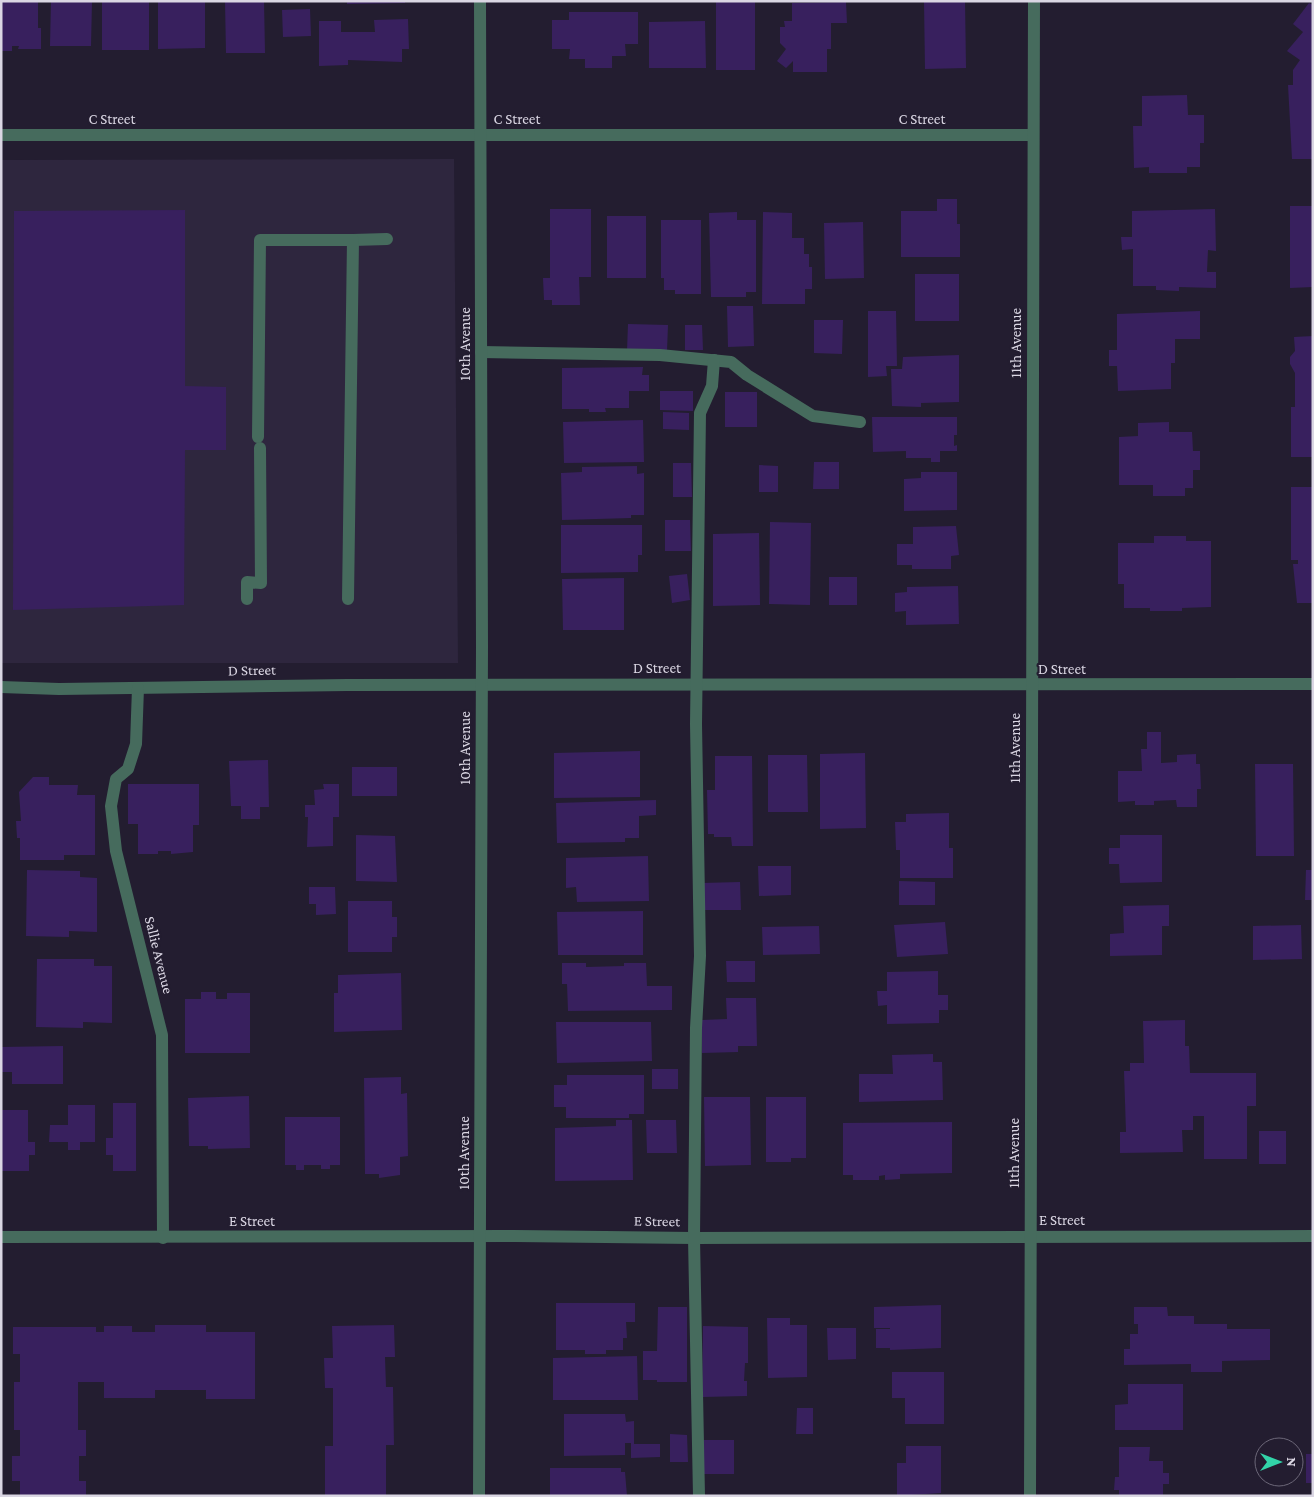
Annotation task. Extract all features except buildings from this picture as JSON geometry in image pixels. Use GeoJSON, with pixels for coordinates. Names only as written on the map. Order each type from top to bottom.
{"type":"FeatureCollection","features":[{"type":"Feature","properties":{"kind":"street","name":"10th Avenue"},"geometry":{"type":"LineString","coordinates":[[479,1496],[480,1]]}},
{"type":"Feature","properties":{"kind":"street","name":"11th Avenue"},"geometry":{"type":"LineString","coordinates":[[1030,1496],[1034,1]]}},
{"type":"Feature","properties":{"kind":"street","name":"C Street"},"geometry":{"type":"LineString","coordinates":[[1,135],[1033,135]]}},
{"type":"Feature","properties":{"kind":"street"},"geometry":{"type":"LineString","coordinates":[[247,599],[247,582],[261,583],[259,443],[260,240],[387,239]]}},
{"type":"Feature","properties":{"kind":"street"},"geometry":{"type":"LineString","coordinates":[[348,599],[353,240]]}},
{"type":"Feature","properties":{"kind":"street"},"geometry":{"type":"LineString","coordinates":[[481,352],[660,354],[731,362],[747,376],[813,416],[860,422]]}},
{"type":"Feature","properties":{"kind":"street"},"geometry":{"type":"LineString","coordinates":[[699,1496],[694,1238],[696,1028],[700,956],[697,865],[697,684],[700,413],[712,386],[714,360]]}},
{"type":"Feature","properties":{"kind":"street","name":"D Street"},"geometry":{"type":"LineString","coordinates":[[1,687],[1313,684]]}},
{"type":"Feature","properties":{"kind":"street","name":"Sallie Avenue"},"geometry":{"type":"LineString","coordinates":[[138,688],[136,744],[128,769],[116,779],[111,806],[116,851],[162,1034],[164,1238]]}},
{"type":"Feature","properties":{"kind":"street","name":"E Street"},"geometry":{"type":"LineString","coordinates":[[1,1236],[164,1238],[479,1236],[694,1238],[1313,1236]]}},
{"type":"Feature","properties":{"kind":"shaded area"},"geometry":{"type":"Polygon","coordinates":[[[454,159],[458,663],[1,663],[1,160],[454,159]]]}}]}
